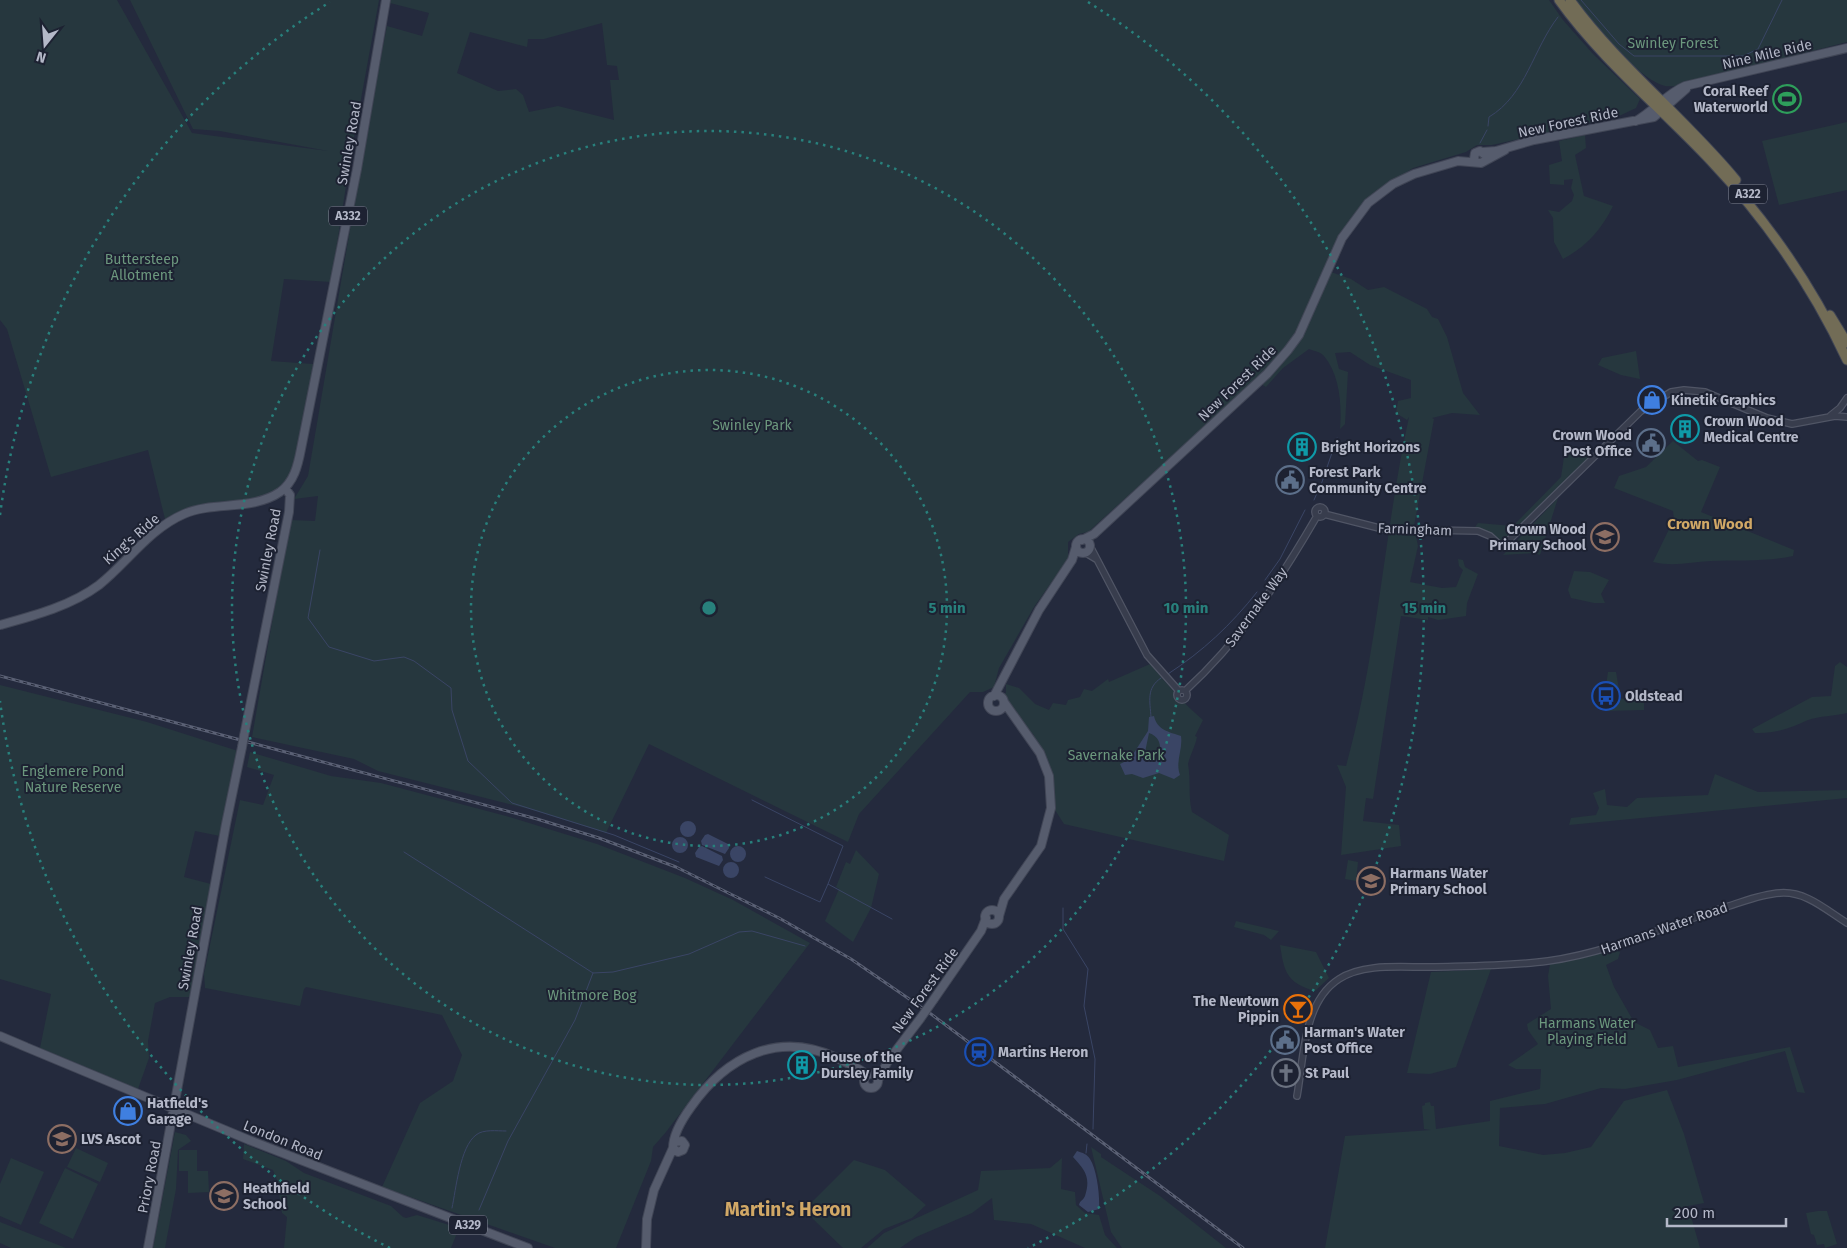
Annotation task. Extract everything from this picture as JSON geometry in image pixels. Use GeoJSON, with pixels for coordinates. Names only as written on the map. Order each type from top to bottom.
{"type":"FeatureCollection","features":[{"type":"Feature","properties":{"kind":"highway","name":"A322"},"geometry":{"type":"LineString","coordinates":[[1559,0],[1606,56],[1643,93],[1662,106],[1743,188],[1847,343]]}},
{"type":"Feature","properties":{"kind":"highway","name":"A322"},"geometry":{"type":"LineString","coordinates":[[1570,0],[1599,36],[1711,160],[1760,218],[1799,270],[1847,360]]}},
{"type":"Feature","properties":{"kind":"main road","name":"Swinley Road"},"geometry":{"type":"LineString","coordinates":[[175,1110],[226,824],[289,512],[290,495],[285,488],[294,473],[305,432],[357,169],[386,0]]}},
{"type":"Feature","properties":{"kind":"main road","name":"Nine Mile Ride"},"geometry":{"type":"LineString","coordinates":[[1662,106],[1680,88],[1847,48]]}},
{"type":"Feature","properties":{"kind":"main road"},"geometry":{"type":"LineString","coordinates":[[1638,120],[1646,105],[1643,93]]}},
{"type":"Feature","properties":{"kind":"main road","name":"New Forest Ride"},"geometry":{"type":"LineString","coordinates":[[999,711],[1003,675],[1039,610],[1072,560],[1077,543],[1094,534],[1267,374],[1288,350],[1299,335],[1342,238],[1368,203],[1393,184],[1414,174],[1458,161],[1475,159],[1481,163],[1484,156],[1534,140],[1654,117],[1662,106]]}},
{"type":"Feature","properties":{"kind":"main road","name":"King's Ride"},"geometry":{"type":"LineString","coordinates":[[0,625],[83,595],[100,584],[147,539],[184,514],[204,509],[260,501],[285,488]]}},
{"type":"Feature","properties":{"kind":"main road","name":"New Forest Ride"},"geometry":{"type":"LineString","coordinates":[[1072,560],[1087,549],[1094,534]]}},
{"type":"Feature","properties":{"kind":"main road"},"geometry":{"type":"LineString","coordinates":[[1076,547],[1078,551],[1087,549],[1086,541],[1082,540]]}},
{"type":"Feature","properties":{"kind":"main road","name":"New Forest Ride"},"geometry":{"type":"LineString","coordinates":[[1000,698],[989,698],[988,706],[1022,726]]}},
{"type":"Feature","properties":{"kind":"main road","name":"New Forest Ride"},"geometry":{"type":"LineString","coordinates":[[982,932],[988,914],[1004,900],[1041,846],[1051,810],[1049,776],[1035,744],[1000,698]]}},
{"type":"Feature","properties":{"kind":"main road","name":"New Forest Ride"},"geometry":{"type":"LineString","coordinates":[[646,1248],[649,1209],[654,1190],[664,1166],[675,1148],[682,1120],[700,1094],[724,1070],[737,1060],[758,1052],[786,1047],[803,1048],[828,1054],[870,1077],[888,1061],[982,932],[998,921],[1004,900]]}},
{"type":"Feature","properties":{"kind":"main road"},"geometry":{"type":"LineString","coordinates":[[992,924],[987,922],[988,914],[995,911],[999,916]]}},
{"type":"Feature","properties":{"kind":"main road","name":"London Road"},"geometry":{"type":"LineString","coordinates":[[0,1036],[175,1110],[382,1193],[528,1248]]}},
{"type":"Feature","properties":{"kind":"main road","name":"Priory Road"},"geometry":{"type":"LineString","coordinates":[[148,1248],[175,1110]]}},
{"type":"Feature","properties":{"kind":"main road"},"geometry":{"type":"LineString","coordinates":[[675,1148],[680,1140],[683,1142],[682,1120]]}},
{"type":"Feature","properties":{"kind":"street","name":"Farningham"},"geometry":{"type":"LineString","coordinates":[[1324,514],[1383,529],[1478,531],[1490,536],[1502,547],[1641,411],[1670,392],[1684,390],[1704,392],[1767,418],[1792,424],[1828,418]]}},
{"type":"Feature","properties":{"kind":"street"},"geometry":{"type":"LineString","coordinates":[[1828,418],[1840,408],[1847,398]]}},
{"type":"Feature","properties":{"kind":"street"},"geometry":{"type":"LineString","coordinates":[[1828,418],[1847,416]]}},
{"type":"Feature","properties":{"kind":"street","name":"Savernake Way"},"geometry":{"type":"LineString","coordinates":[[1087,549],[1096,559],[1147,655],[1182,691],[1232,644],[1248,624],[1317,516],[1315,510],[1319,506],[1323,508],[1324,514]]}},
{"type":"Feature","properties":{"kind":"street","name":"Harmans Water Road"},"geometry":{"type":"LineString","coordinates":[[1297,1096],[1311,1018],[1327,988],[1342,977],[1369,969],[1496,966],[1569,957],[1622,945],[1707,912],[1780,892],[1809,898],[1847,923]]}},
{"type":"Feature","properties":{"kind":"green space","name":"Buttersteep Allotment"},"geometry":{"type":"Polygon","coordinates":[[[0,0],[117,0],[192,133],[328,151],[220,131],[193,129],[130,0],[379,0],[351,154],[331,282],[284,279],[271,361],[313,364],[302,435],[295,462],[289,477],[272,492],[258,497],[199,506],[165,519],[148,450],[51,477],[7,329],[0,320],[0,0]]]}},
{"type":"Feature","properties":{"kind":"green space","name":"Swinley Park"},"geometry":{"type":"Polygon","coordinates":[[[391,0],[1549,0],[1563,20],[1593,54],[1640,99],[1636,108],[1617,117],[1492,145],[1477,145],[1466,152],[1413,168],[1368,198],[1340,235],[1298,331],[1265,372],[1088,532],[1079,534],[1068,542],[1068,559],[1034,607],[999,668],[994,687],[983,692],[970,692],[859,814],[848,842],[649,744],[606,833],[529,809],[378,771],[354,759],[252,737],[290,520],[315,521],[318,496],[294,499],[308,476],[387,26],[422,36],[429,13],[390,3],[391,0]],[[602,23],[544,39],[528,39],[527,47],[470,32],[457,73],[498,91],[516,89],[523,95],[529,112],[558,106],[614,120],[610,80],[619,80],[617,66],[607,65],[602,23]]]}},
{"type":"Feature","properties":{"kind":"green space","name":"Swinley Forest"},"geometry":{"type":"Polygon","coordinates":[[[1576,0],[1847,0],[1847,42],[1677,86],[1665,86],[1651,80],[1627,60],[1603,35],[1576,0]]]}},
{"type":"Feature","properties":{"kind":"green space"},"geometry":{"type":"Polygon","coordinates":[[[1847,122],[1847,190],[1779,205],[1762,141],[1847,122]]]}},
{"type":"Feature","properties":{"kind":"green space"},"geometry":{"type":"Polygon","coordinates":[[[1585,135],[1586,148],[1575,155],[1584,196],[1613,206],[1604,222],[1592,237],[1579,249],[1563,259],[1554,242],[1553,218],[1548,210],[1559,212],[1572,201],[1574,195],[1571,188],[1573,179],[1564,180],[1564,185],[1550,184],[1549,165],[1562,161],[1559,141],[1585,135]]]}},
{"type":"Feature","properties":{"kind":"green space"},"geometry":{"type":"Polygon","coordinates":[[[1331,272],[1351,279],[1368,290],[1384,287],[1427,309],[1432,317],[1438,319],[1447,337],[1463,393],[1480,415],[1452,413],[1432,418],[1434,419],[1414,526],[1418,546],[1410,582],[1442,588],[1456,587],[1463,570],[1459,566],[1458,559],[1463,560],[1465,567],[1478,574],[1467,603],[1466,616],[1438,620],[1428,617],[1428,620],[1401,616],[1373,799],[1366,798],[1363,821],[1399,825],[1401,846],[1341,855],[1346,787],[1337,765],[1346,766],[1366,680],[1400,460],[1409,417],[1407,420],[1396,413],[1398,401],[1411,398],[1411,380],[1370,365],[1350,352],[1335,353],[1339,369],[1348,372],[1345,424],[1340,429],[1341,411],[1337,381],[1334,372],[1321,354],[1309,349],[1283,368],[1266,387],[1261,384],[1299,335],[1331,272]]]}},
{"type":"Feature","properties":{"kind":"green space"},"geometry":{"type":"Polygon","coordinates":[[[1636,351],[1640,379],[1621,375],[1598,365],[1602,358],[1636,351]]]}},
{"type":"Feature","properties":{"kind":"green space"},"geometry":{"type":"Polygon","coordinates":[[[1673,441],[1698,461],[1702,460],[1720,467],[1701,512],[1794,550],[1793,556],[1763,560],[1675,564],[1653,562],[1674,519],[1673,511],[1614,488],[1619,476],[1646,467],[1673,441]]]}},
{"type":"Feature","properties":{"kind":"green space"},"geometry":{"type":"Polygon","coordinates":[[[1570,445],[1593,455],[1516,531],[1501,543],[1491,533],[1475,527],[1478,523],[1513,526],[1561,477],[1563,452],[1570,445]]]}},
{"type":"Feature","properties":{"kind":"green space"},"geometry":{"type":"Polygon","coordinates":[[[1558,498],[1540,555],[1534,553],[1503,555],[1558,498]]]}},
{"type":"Feature","properties":{"kind":"green space"},"geometry":{"type":"Polygon","coordinates":[[[1574,571],[1590,572],[1609,580],[1601,594],[1605,603],[1594,603],[1571,598],[1568,590],[1574,571]]]}},
{"type":"Feature","properties":{"kind":"green space"},"geometry":{"type":"Polygon","coordinates":[[[1840,662],[1847,667],[1847,713],[1812,719],[1776,731],[1755,733],[1752,729],[1812,697],[1831,696],[1835,666],[1840,662]]]}},
{"type":"Feature","properties":{"kind":"green space","name":"Savernake Park"},"geometry":{"type":"Polygon","coordinates":[[[1150,664],[1182,700],[1203,720],[1195,736],[1197,737],[1196,741],[1188,764],[1191,806],[1192,812],[1229,835],[1224,861],[1064,824],[1055,810],[1051,774],[1033,734],[1013,713],[1004,693],[1006,693],[1006,684],[1019,688],[1035,704],[1049,710],[1053,703],[1066,705],[1068,700],[1080,697],[1084,689],[1092,691],[1108,679],[1109,682],[1150,664]]]}},
{"type":"Feature","properties":{"kind":"green space"},"geometry":{"type":"Polygon","coordinates":[[[1608,672],[1616,672],[1620,695],[1605,693],[1608,672]]]}},
{"type":"Feature","properties":{"kind":"green space","name":"Englemere Pond Nature Reserve"},"geometry":{"type":"Polygon","coordinates":[[[0,685],[147,722],[238,751],[220,836],[195,831],[184,877],[211,884],[197,961],[193,997],[170,997],[155,1003],[148,1041],[149,1058],[138,1089],[40,1048],[51,994],[0,979],[0,685]]]}},
{"type":"Feature","properties":{"kind":"green space"},"geometry":{"type":"Polygon","coordinates":[[[1606,696],[1644,702],[1644,710],[1606,711],[1606,696]]]}},
{"type":"Feature","properties":{"kind":"green space","name":"Whitmore Bog"},"geometry":{"type":"Polygon","coordinates":[[[250,752],[331,776],[381,783],[506,816],[597,844],[685,878],[733,900],[810,943],[653,1147],[651,1161],[616,1248],[555,1248],[382,1187],[420,1103],[453,1081],[462,1055],[442,1015],[306,987],[300,1006],[205,988],[204,974],[240,800],[263,805],[274,775],[247,767],[250,752]]]}},
{"type":"Feature","properties":{"kind":"green space"},"geometry":{"type":"Polygon","coordinates":[[[1715,774],[1758,792],[1847,790],[1847,798],[1569,825],[1571,818],[1596,815],[1599,808],[1593,793],[1605,789],[1607,805],[1627,807],[1637,798],[1708,795],[1715,774]]]}},
{"type":"Feature","properties":{"kind":"green space"},"geometry":{"type":"Polygon","coordinates":[[[856,850],[879,874],[871,908],[853,942],[825,921],[839,889],[836,887],[846,862],[850,864],[856,850]]]}},
{"type":"Feature","properties":{"kind":"green space"},"geometry":{"type":"Polygon","coordinates":[[[1348,860],[1358,862],[1356,881],[1345,879],[1348,860]]]}},
{"type":"Feature","properties":{"kind":"green space"},"geometry":{"type":"Polygon","coordinates":[[[1236,921],[1279,931],[1271,940],[1264,935],[1234,927],[1236,921]]]}},
{"type":"Feature","properties":{"kind":"green space"},"geometry":{"type":"Polygon","coordinates":[[[1280,945],[1316,952],[1329,978],[1315,991],[1305,988],[1292,980],[1285,969],[1280,945]]]}},
{"type":"Feature","properties":{"kind":"green space","name":"Harmans Water Playing Field"},"geometry":{"type":"Polygon","coordinates":[[[1615,950],[1620,952],[1618,959],[1606,965],[1614,987],[1634,1022],[1650,1030],[1658,1048],[1673,1046],[1678,1067],[1790,1047],[1805,1093],[1797,1092],[1785,1051],[1677,1080],[1625,1089],[1601,1088],[1545,1104],[1500,1108],[1499,1146],[1543,1155],[1565,1153],[1591,1147],[1624,1101],[1667,1090],[1684,1134],[1704,1203],[1688,1206],[1700,1248],[1325,1248],[1345,1136],[1431,1130],[1424,1129],[1422,1106],[1430,1102],[1431,1106],[1434,1106],[1436,1129],[1490,1121],[1490,1101],[1540,1089],[1541,1069],[1516,1069],[1508,1065],[1538,1044],[1528,1030],[1527,1024],[1551,1009],[1548,976],[1550,964],[1615,950]]]}},
{"type":"Feature","properties":{"kind":"green space"},"geometry":{"type":"Polygon","coordinates":[[[1491,969],[1456,1067],[1430,1074],[1407,1073],[1431,972],[1491,969]]]}},
{"type":"Feature","properties":{"kind":"green space"},"geometry":{"type":"Polygon","coordinates":[[[175,1132],[186,1135],[191,1141],[178,1150],[176,1189],[165,1248],[153,1248],[175,1132]]]}},
{"type":"Feature","properties":{"kind":"green space"},"geometry":{"type":"Polygon","coordinates":[[[244,1144],[286,1161],[304,1173],[391,1206],[403,1217],[417,1215],[459,1228],[451,1248],[284,1248],[287,1217],[282,1213],[277,1180],[273,1170],[243,1159],[244,1144]]]}},
{"type":"Feature","properties":{"kind":"green space"},"geometry":{"type":"Polygon","coordinates":[[[1091,1147],[1101,1154],[1101,1157],[1160,1196],[1226,1248],[1122,1248],[1111,1232],[1091,1147]]]}},
{"type":"Feature","properties":{"kind":"green space"},"geometry":{"type":"Polygon","coordinates":[[[76,1148],[108,1163],[100,1182],[67,1167],[76,1148]]]}},
{"type":"Feature","properties":{"kind":"green space"},"geometry":{"type":"Polygon","coordinates":[[[179,1150],[197,1150],[197,1171],[208,1171],[209,1192],[188,1193],[188,1171],[179,1171],[179,1150]]]}},
{"type":"Feature","properties":{"kind":"green space"},"geometry":{"type":"Polygon","coordinates":[[[11,1158],[44,1172],[21,1225],[0,1216],[0,1184],[11,1158]]]}},
{"type":"Feature","properties":{"kind":"green space"},"geometry":{"type":"Polygon","coordinates":[[[1062,1158],[1061,1189],[1075,1192],[1076,1205],[1085,1213],[1099,1215],[1105,1235],[1117,1248],[1085,1248],[1031,1224],[994,1220],[992,1198],[972,1213],[916,1237],[900,1248],[867,1248],[884,1233],[978,1190],[981,1171],[1050,1168],[1062,1158]]]}},
{"type":"Feature","properties":{"kind":"green space"},"geometry":{"type":"Polygon","coordinates":[[[854,1160],[885,1170],[926,1205],[912,1218],[884,1229],[861,1248],[843,1248],[813,1219],[807,1207],[854,1160]]]}},
{"type":"Feature","properties":{"kind":"green space"},"geometry":{"type":"Polygon","coordinates":[[[65,1168],[98,1184],[73,1239],[39,1223],[65,1168]]]}},
{"type":"Feature","properties":{"kind":"green space"},"geometry":{"type":"Polygon","coordinates":[[[1827,1211],[1837,1244],[1825,1248],[1824,1244],[1817,1245],[1814,1235],[1811,1234],[1806,1213],[1827,1211]]]}},
{"type":"Feature","properties":{"kind":"green space"},"geometry":{"type":"Polygon","coordinates":[[[0,1222],[66,1248],[11,1248],[0,1243],[0,1222]]]}},
{"type":"Feature","properties":{"kind":"water"},"geometry":{"type":"Polygon","coordinates":[[[1154,716],[1161,727],[1168,732],[1181,736],[1178,765],[1180,775],[1174,779],[1159,773],[1143,778],[1132,774],[1125,775],[1120,764],[1130,759],[1148,731],[1149,717],[1154,716]],[[1149,733],[1144,757],[1154,761],[1160,756],[1159,742],[1156,737],[1149,733]]]}},
{"type":"Feature","properties":{"kind":"water"},"geometry":{"type":"Polygon","coordinates":[[[688,821],[694,823],[696,829],[694,835],[688,837],[682,835],[680,829],[682,823],[688,821]]]}},
{"type":"Feature","properties":{"kind":"water"},"geometry":{"type":"Polygon","coordinates":[[[708,834],[728,844],[729,848],[725,854],[702,845],[701,841],[708,834]]]}},
{"type":"Feature","properties":{"kind":"water"},"geometry":{"type":"Polygon","coordinates":[[[680,837],[686,839],[688,845],[686,851],[680,853],[674,851],[672,845],[674,839],[680,837]]]}},
{"type":"Feature","properties":{"kind":"water"},"geometry":{"type":"Polygon","coordinates":[[[702,846],[722,856],[723,860],[719,866],[696,857],[695,853],[702,846]]]}},
{"type":"Feature","properties":{"kind":"water"},"geometry":{"type":"Polygon","coordinates":[[[738,846],[746,854],[738,862],[730,854],[738,846]]]}},
{"type":"Feature","properties":{"kind":"water"},"geometry":{"type":"Polygon","coordinates":[[[731,862],[737,864],[739,870],[737,876],[731,878],[725,876],[723,870],[725,864],[731,862]]]}},
{"type":"Feature","properties":{"kind":"water"},"geometry":{"type":"Polygon","coordinates":[[[1077,1151],[1088,1156],[1092,1164],[1098,1183],[1099,1209],[1088,1212],[1079,1205],[1085,1196],[1087,1179],[1084,1170],[1073,1157],[1077,1151]]]}},
{"type":"Feature","properties":{"kind":"waterway"},"geometry":{"type":"LineString","coordinates":[[1581,0],[1619,44],[1634,56],[1743,56],[1758,49],[1782,0]]}},
{"type":"Feature","properties":{"kind":"waterway"},"geometry":{"type":"LineString","coordinates":[[1488,126],[1489,117],[1502,108],[1512,97],[1558,17]]}},
{"type":"Feature","properties":{"kind":"waterway"},"geometry":{"type":"LineString","coordinates":[[1480,143],[1487,130]]}},
{"type":"Feature","properties":{"kind":"waterway"},"geometry":{"type":"LineString","coordinates":[[1314,500],[1337,438]]}},
{"type":"Feature","properties":{"kind":"waterway"},"geometry":{"type":"LineString","coordinates":[[1265,580],[1280,559],[1305,510]]}},
{"type":"Feature","properties":{"kind":"waterway"},"geometry":{"type":"LineString","coordinates":[[320,550],[308,618],[329,647],[374,661],[404,657],[414,661],[451,688],[452,710],[468,761],[512,803],[614,835],[679,862]]}},
{"type":"Feature","properties":{"kind":"waterway"},"geometry":{"type":"LineString","coordinates":[[1168,674],[1216,637],[1257,592]]}},
{"type":"Feature","properties":{"kind":"waterway"},"geometry":{"type":"LineString","coordinates":[[1151,717],[1151,691],[1156,682],[1161,678]]}},
{"type":"Feature","properties":{"kind":"waterway"},"geometry":{"type":"LineString","coordinates":[[752,800],[843,846],[828,884]]}},
{"type":"Feature","properties":{"kind":"waterway"},"geometry":{"type":"LineString","coordinates":[[404,852],[593,973],[613,972],[689,954],[739,932],[752,931],[805,946]]}},
{"type":"Feature","properties":{"kind":"waterway"},"geometry":{"type":"LineString","coordinates":[[765,877],[820,902],[828,884],[892,919]]}},
{"type":"Feature","properties":{"kind":"waterway"},"geometry":{"type":"LineString","coordinates":[[1063,908],[1063,929],[1088,969],[1084,1006],[1095,1059],[1093,1129]]}},
{"type":"Feature","properties":{"kind":"waterway"},"geometry":{"type":"LineString","coordinates":[[479,1210],[508,1141],[575,1020],[593,973]]}},
{"type":"Feature","properties":{"kind":"waterway"},"geometry":{"type":"LineString","coordinates":[[452,1208],[462,1158],[471,1141],[482,1132],[506,1131]]}},
{"type":"Feature","properties":{"kind":"waterway"},"geometry":{"type":"LineString","coordinates":[[1086,1153],[1087,1144]]}},
{"type":"Feature","properties":{"kind":"railway"},"geometry":{"type":"LineString","coordinates":[[0,676],[537,819],[599,838],[676,867],[779,918],[851,959],[931,1014],[1243,1248]]}},
{"type":"Feature","properties":{"kind":"place","name":"Coral Reef Waterworld"},"geometry":{"type":"Point","coordinates":[1787,99]}},
{"type":"Feature","properties":{"kind":"place","name":"Kinetik Graphics"},"geometry":{"type":"Point","coordinates":[1652,400]}},
{"type":"Feature","properties":{"kind":"place","name":"Crown Wood Medical Centre"},"geometry":{"type":"Point","coordinates":[1685,429]}},
{"type":"Feature","properties":{"kind":"place","name":"Crown Wood Post Office"},"geometry":{"type":"Point","coordinates":[1651,443]}},
{"type":"Feature","properties":{"kind":"place","name":"Bright Horizons"},"geometry":{"type":"Point","coordinates":[1302,447]}},
{"type":"Feature","properties":{"kind":"place","name":"Forest Park Community Centre"},"geometry":{"type":"Point","coordinates":[1290,480]}},
{"type":"Feature","properties":{"kind":"place","name":"Crown Wood Primary School"},"geometry":{"type":"Point","coordinates":[1605,537]}},
{"type":"Feature","properties":{"kind":"place","name":"Oldstead"},"geometry":{"type":"Point","coordinates":[1606,696]}},
{"type":"Feature","properties":{"kind":"place","name":"Harmans Water Primary School"},"geometry":{"type":"Point","coordinates":[1371,881]}},
{"type":"Feature","properties":{"kind":"place","name":"The Newtown Pippin"},"geometry":{"type":"Point","coordinates":[1298,1009]}},
{"type":"Feature","properties":{"kind":"place","name":"Harman's Water Post Office"},"geometry":{"type":"Point","coordinates":[1285,1040]}},
{"type":"Feature","properties":{"kind":"place","name":"Martins Heron"},"geometry":{"type":"Point","coordinates":[979,1052]}},
{"type":"Feature","properties":{"kind":"place","name":"House of the Dursley Family"},"geometry":{"type":"Point","coordinates":[802,1065]}},
{"type":"Feature","properties":{"kind":"place","name":"St Paul"},"geometry":{"type":"Point","coordinates":[1286,1073]}},
{"type":"Feature","properties":{"kind":"place","name":"Hatfield's Garage"},"geometry":{"type":"Point","coordinates":[128,1111]}},
{"type":"Feature","properties":{"kind":"place","name":"LVS Ascot"},"geometry":{"type":"Point","coordinates":[62,1139]}},
{"type":"Feature","properties":{"kind":"place","name":"Heathfield School"},"geometry":{"type":"Point","coordinates":[224,1196]}},
{"type":"Feature","properties":{"kind":"district","name":"Crown Wood"},"geometry":{"type":"Point","coordinates":[1710,524]}},
{"type":"Feature","properties":{"kind":"district","name":"Martin's Heron"},"geometry":{"type":"Point","coordinates":[788,1209]}}]}
